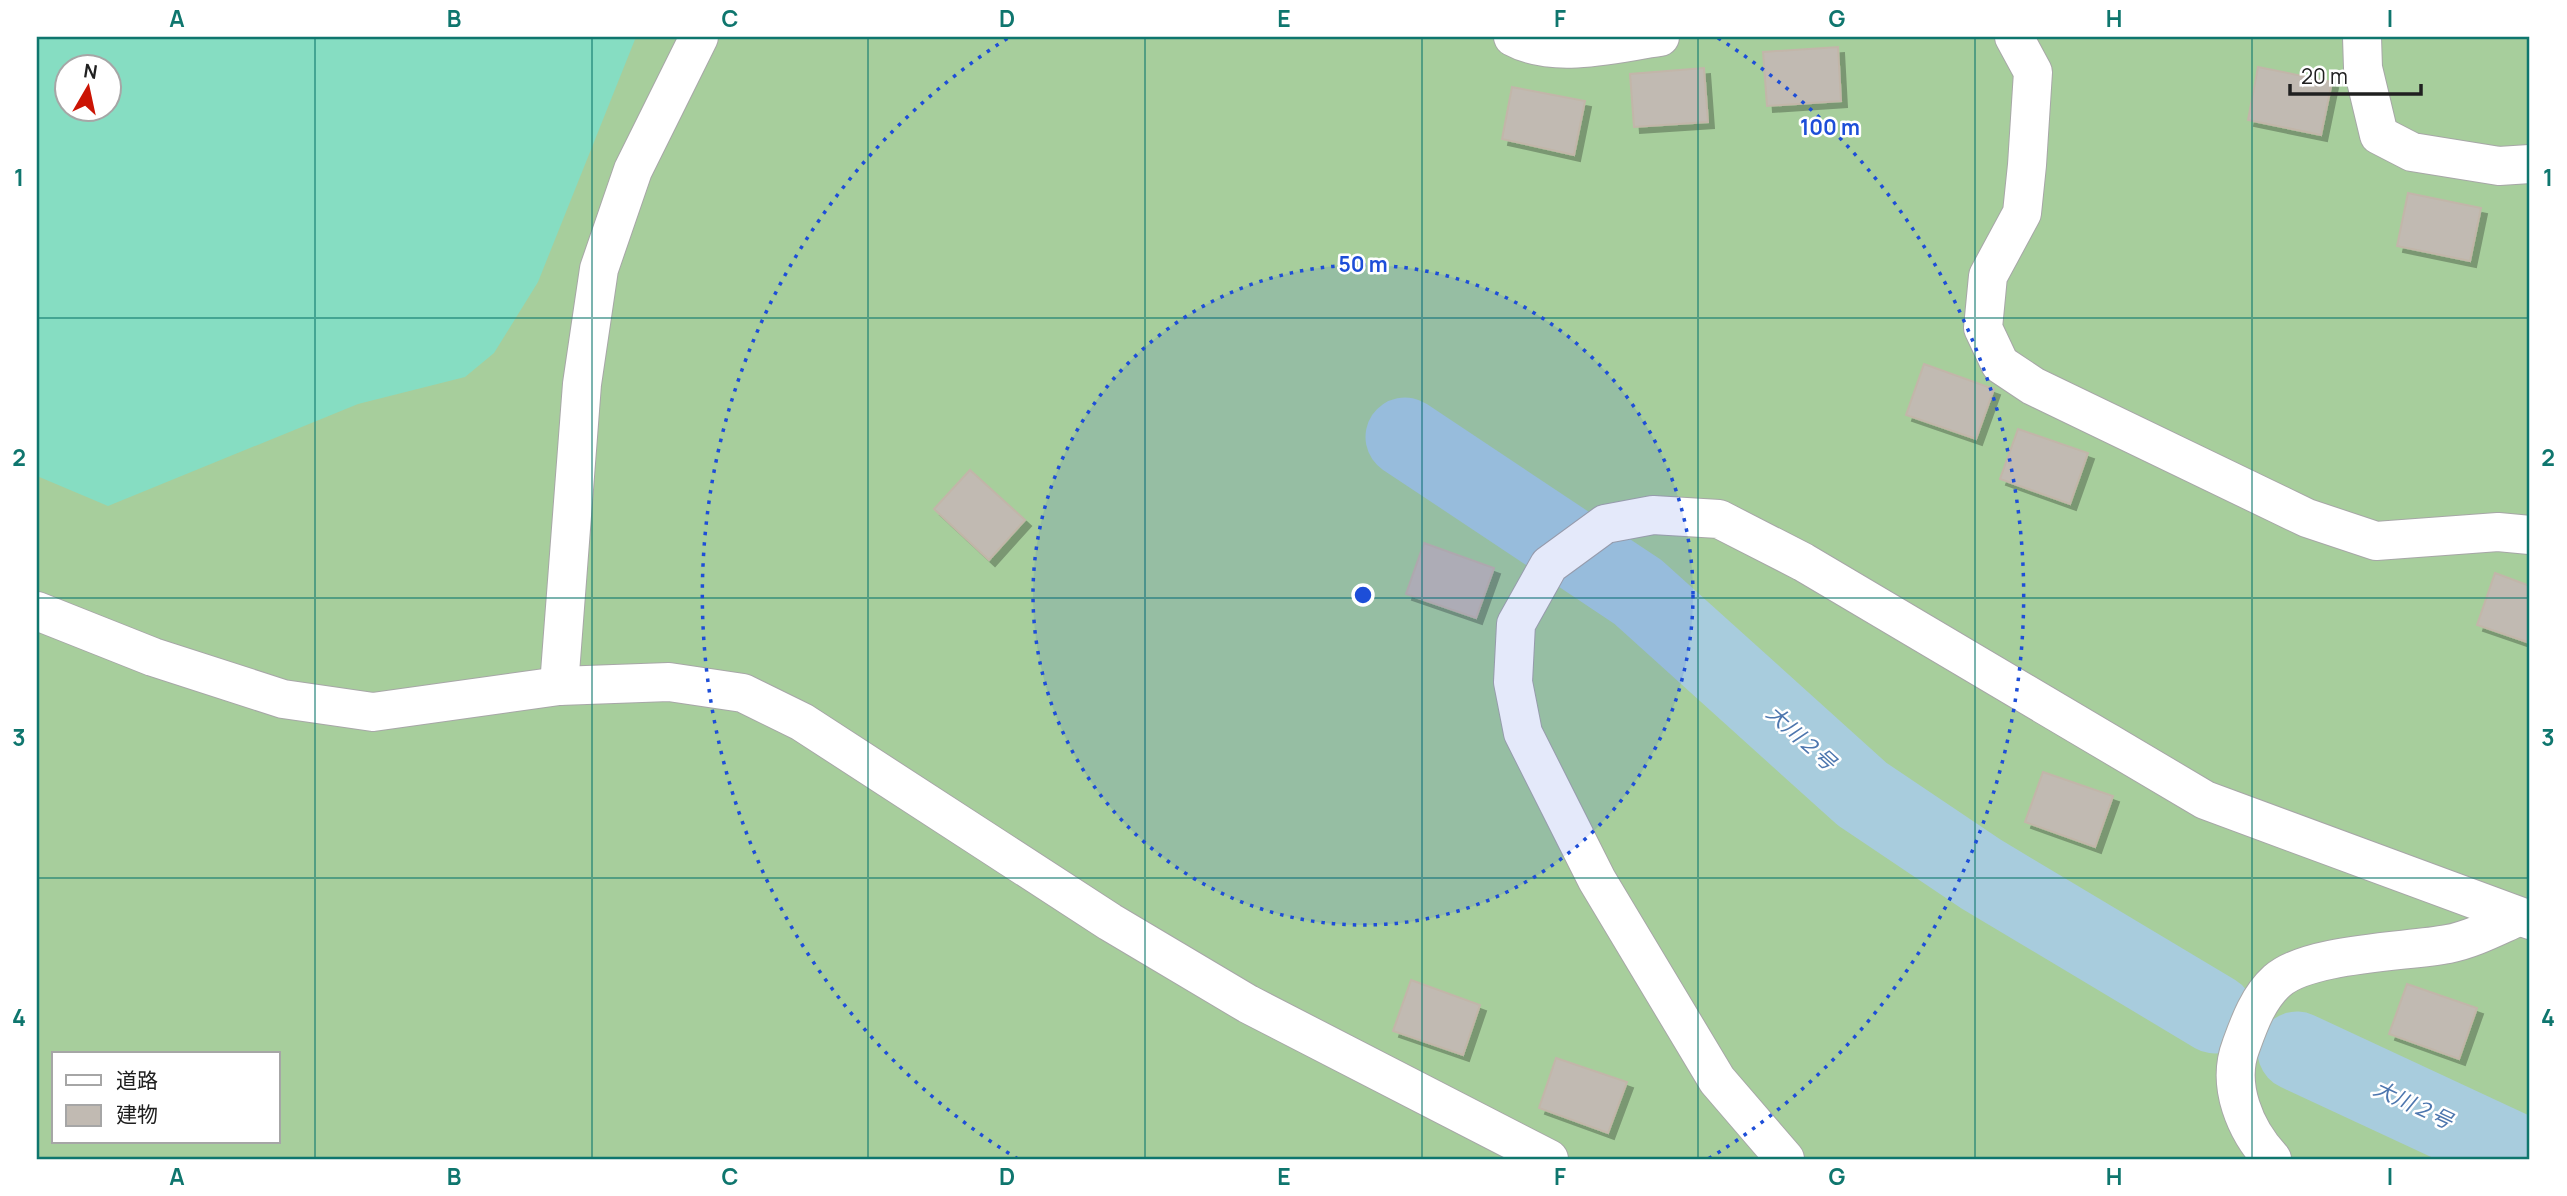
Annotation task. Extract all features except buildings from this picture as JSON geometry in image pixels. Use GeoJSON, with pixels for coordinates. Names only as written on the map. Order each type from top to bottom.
{"type":"FeatureCollection","features":[{"type":"Feature","properties":{"kind":"street"},"geometry":{"type":"LineString","coordinates":[[559,686],[582,384],[599,269],[633,170],[699,37]]}},
{"type":"Feature","properties":{"kind":"street"},"geometry":{"type":"LineString","coordinates":[[1513,37],[1531,47],[1586,47],[1660,37]]}},
{"type":"Feature","properties":{"kind":"street"},"geometry":{"type":"LineString","coordinates":[[2014,37],[2033,72],[2022,213],[1987,276],[1983,328],[2000,364],[2033,386],[2307,518],[2375,541],[2498,531],[2530,535]]}},
{"type":"Feature","properties":{"kind":"street"},"geometry":{"type":"LineString","coordinates":[[2362,37],[2363,68],[2379,135],[2412,152],[2499,166],[2530,164]]}},
{"type":"Feature","properties":{"kind":"street"},"geometry":{"type":"LineString","coordinates":[[1785,1159],[1717,1080],[1597,880],[1523,733],[1513,682],[1516,624],[1549,565],[1605,524],[1653,515],[1719,519],[1803,562],[2205,800],[2524,918]]}},
{"type":"Feature","properties":{"kind":"street"},"geometry":{"type":"LineString","coordinates":[[37,611],[153,657],[283,699],[373,712],[559,686],[668,682],[743,693],[802,722],[1110,922],[1248,1004],[1549,1159]]}},
{"type":"Feature","properties":{"kind":"street"},"geometry":{"type":"LineString","coordinates":[[2272,1159],[2242,1113],[2235,1083],[2236,1059],[2253,1014],[2275,982],[2290,971],[2356,955],[2448,944],[2524,918]]}},
{"type":"Feature","properties":{"kind":"green space"},"geometry":{"type":"Polygon","coordinates":[[[37,37],[2530,37],[2530,1159],[37,1159],[37,37]]]}},
{"type":"Feature","properties":{"kind":"green space"},"geometry":{"type":"Polygon","coordinates":[[[37,37],[636,37],[538,282],[494,353],[465,377],[358,404],[108,506],[37,476],[37,37]]]}},
{"type":"Feature","properties":{"kind":"waterway","name":"大川２号"},"geometry":{"type":"LineString","coordinates":[[1405,437],[1638,592],[1862,794],[1981,874],[2215,1014]]}},
{"type":"Feature","properties":{"kind":"waterway","name":"大川２号"},"geometry":{"type":"LineString","coordinates":[[2297,1051],[2529,1159]]}}]}
